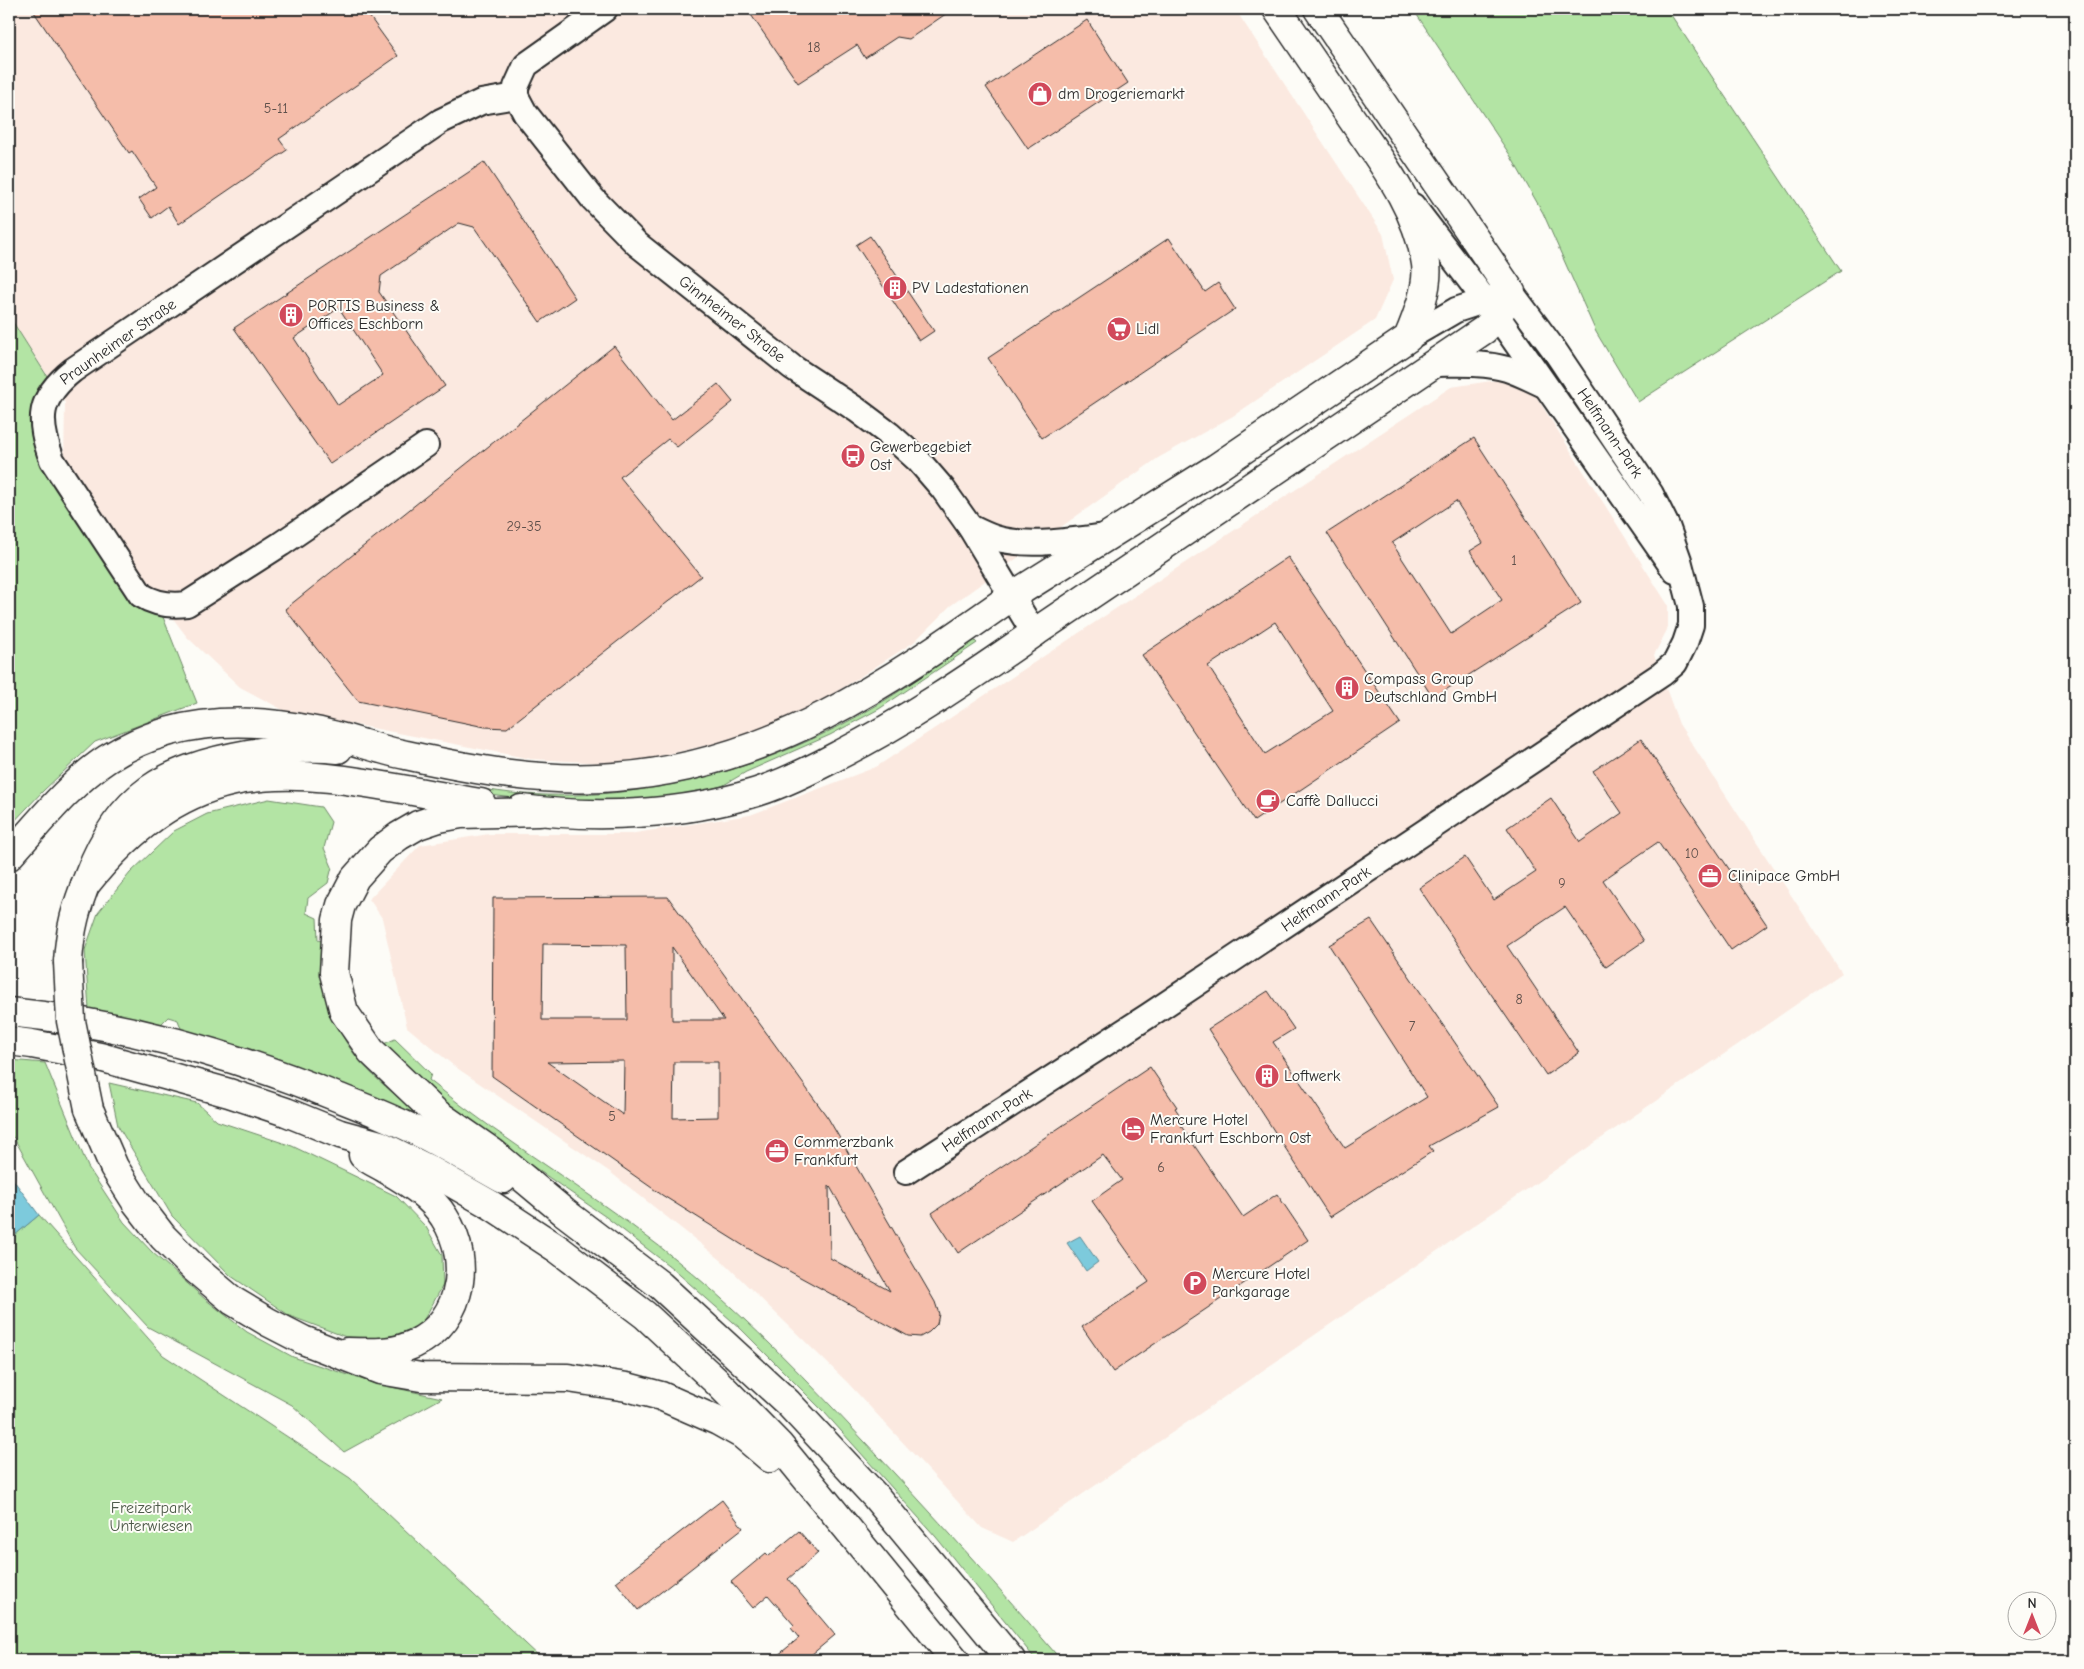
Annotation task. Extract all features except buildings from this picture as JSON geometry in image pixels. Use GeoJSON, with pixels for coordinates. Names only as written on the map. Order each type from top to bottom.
{"type":"FeatureCollection","features":[{"type":"Feature","properties":{"kind":"main road"},"geometry":{"type":"LineString","coordinates":[[9,856],[83,778],[106,760],[129,746],[158,735],[214,723],[256,722],[316,731],[402,754],[491,772],[519,775],[578,778],[642,775],[707,762],[745,751],[780,738],[847,705],[901,672],[1012,596],[1216,468],[1408,338],[1423,295],[1426,266],[1419,235],[1400,190],[1277,9]]}},
{"type":"Feature","properties":{"kind":"main road"},"geometry":{"type":"LineString","coordinates":[[1011,1660],[876,1497],[788,1403],[660,1285],[564,1212],[492,1152],[436,1113],[371,1051],[344,1012],[338,993],[334,973],[335,934],[341,905],[355,878],[380,850],[418,825],[438,818],[461,814],[539,812],[639,813],[699,804],[756,792],[801,774],[878,734],[937,698],[1484,330],[1491,309],[1511,292],[1318,9]]}},
{"type":"Feature","properties":{"kind":"main road"},"geometry":{"type":"LineString","coordinates":[[402,754],[334,748],[298,748],[231,769],[202,790],[176,802],[148,820],[108,857],[85,885],[76,908],[70,936],[68,962],[70,1021],[89,1109],[114,1167],[136,1202],[163,1238],[194,1268],[234,1300],[268,1322],[303,1340],[380,1370],[421,1377],[568,1378],[627,1387],[661,1396],[709,1416],[743,1435],[765,1452],[867,1550]]}},
{"type":"Feature","properties":{"kind":"main road"},"geometry":{"type":"LineString","coordinates":[[231,769],[336,778],[539,812]]}},
{"type":"Feature","properties":{"kind":"main road"},"geometry":{"type":"LineString","coordinates":[[9,1012],[105,1026],[174,1042],[233,1058],[301,1082],[420,1132],[564,1212]]}},
{"type":"Feature","properties":{"kind":"main road"},"geometry":{"type":"LineString","coordinates":[[9,1041],[100,1057],[164,1074],[286,1112],[340,1134],[380,1145],[426,1168],[491,1205],[558,1250],[645,1315],[716,1381],[779,1445],[867,1550],[955,1660]]}},
{"type":"Feature","properties":{"kind":"main road"},"geometry":{"type":"LineString","coordinates":[[334,1351],[369,1352],[403,1348],[421,1340],[436,1330],[446,1316],[454,1300],[460,1279],[459,1248],[444,1216],[428,1198],[408,1183],[366,1158],[340,1134]]}},
{"type":"Feature","properties":{"kind":"street"},"geometry":{"type":"LineString","coordinates":[[516,96],[516,87],[526,65],[605,9]]}},
{"type":"Feature","properties":{"kind":"street","name":"Praunheimer Straße"},"geometry":{"type":"LineString","coordinates":[[426,445],[281,544],[187,604],[173,606],[149,600],[141,595],[52,460],[45,442],[44,406],[48,396],[58,382],[73,370],[441,121],[481,102],[516,96]]}},
{"type":"Feature","properties":{"kind":"street","name":"Ginnheimer Straße"},"geometry":{"type":"LineString","coordinates":[[516,96],[525,113],[593,199],[636,244],[792,367],[857,410],[889,434],[918,460],[943,489],[970,527],[1034,633]]}},
{"type":"Feature","properties":{"kind":"street","name":"Helfmann-Park"},"geometry":{"type":"LineString","coordinates":[[1400,190],[1491,309],[1686,586]]}},
{"type":"Feature","properties":{"kind":"street","name":"Helfmann-Park"},"geometry":{"type":"LineString","coordinates":[[906,1172],[1148,1016],[1662,674],[1674,663],[1685,643],[1691,625],[1691,606],[1667,526],[1651,494],[1555,351],[1511,292]]}},
{"type":"Feature","properties":{"kind":"street"},"geometry":{"type":"LineString","coordinates":[[1408,338],[1456,310],[1491,309]]}},
{"type":"Feature","properties":{"kind":"street"},"geometry":{"type":"LineString","coordinates":[[1432,364],[1475,363],[1487,365],[1508,369],[1544,385]]}},
{"type":"Feature","properties":{"kind":"street"},"geometry":{"type":"LineString","coordinates":[[970,527],[996,538],[1013,541],[1054,542],[1108,536]]}},
{"type":"Feature","properties":{"kind":"shaded area","name":"Gewerbegebiet Ost"},"geometry":{"type":"Polygon","coordinates":[[[9,9],[1235,9],[1383,234],[1393,280],[1375,320],[1233,416],[1158,458],[950,606],[914,642],[813,707],[777,723],[726,741],[625,764],[531,759],[285,711],[240,687],[187,637],[138,572],[64,464],[65,403],[9,316],[9,9]]]}},
{"type":"Feature","properties":{"kind":"shaded area"},"geometry":{"type":"Polygon","coordinates":[[[1498,380],[1534,393],[1668,605],[1668,628],[1654,655],[1679,724],[1842,973],[1013,1542],[982,1528],[847,1382],[721,1260],[610,1172],[454,1066],[407,1027],[382,918],[369,899],[420,845],[489,834],[629,834],[750,815],[876,767],[1451,387],[1498,380]]]}},
{"type":"Feature","properties":{"kind":"green space"},"geometry":{"type":"Polygon","coordinates":[[[1413,9],[1667,9],[1841,271],[1638,402],[1596,332],[1543,213],[1510,155],[1413,9]]]}},
{"type":"Feature","properties":{"kind":"green space"},"geometry":{"type":"Polygon","coordinates":[[[9,316],[47,376],[32,407],[32,440],[40,461],[143,609],[163,617],[197,703],[95,742],[43,791],[9,827],[9,316]]]}},
{"type":"Feature","properties":{"kind":"green space"},"geometry":{"type":"Polygon","coordinates":[[[974,640],[977,643],[879,709],[830,735],[746,772],[722,786],[683,796],[648,801],[545,802],[248,764],[276,761],[309,762],[511,793],[604,794],[650,788],[695,779],[739,767],[783,752],[826,733],[881,703],[974,640]]]}},
{"type":"Feature","properties":{"kind":"green space"},"geometry":{"type":"Polygon","coordinates":[[[269,799],[321,807],[331,822],[324,848],[332,867],[328,883],[308,898],[306,913],[317,918],[318,940],[323,941],[335,1016],[340,1031],[357,1058],[415,1112],[406,1111],[268,1056],[182,1031],[178,1020],[168,1017],[160,1025],[89,1010],[85,950],[98,913],[130,873],[174,831],[207,814],[269,799]]]}},
{"type":"Feature","properties":{"kind":"green space"},"geometry":{"type":"Polygon","coordinates":[[[395,1039],[431,1074],[429,1080],[494,1129],[594,1198],[659,1246],[736,1312],[801,1375],[940,1522],[1061,1660],[1036,1660],[936,1537],[825,1413],[741,1329],[672,1268],[606,1217],[425,1089],[379,1046],[395,1039]]]}},
{"type":"Feature","properties":{"kind":"green space"},"geometry":{"type":"Polygon","coordinates":[[[9,1060],[45,1063],[88,1167],[124,1222],[152,1252],[205,1299],[247,1332],[293,1357],[373,1383],[442,1398],[344,1452],[292,1405],[148,1327],[75,1248],[14,1138],[9,1133],[9,1060]]]}},
{"type":"Feature","properties":{"kind":"green space"},"geometry":{"type":"Polygon","coordinates":[[[109,1083],[197,1103],[217,1121],[292,1146],[396,1196],[426,1227],[442,1255],[443,1285],[421,1325],[387,1338],[346,1337],[290,1316],[231,1276],[172,1216],[118,1126],[109,1083]]]}},
{"type":"Feature","properties":{"kind":"green space","name":"Freizeitpark Unterwiesen"},"geometry":{"type":"Polygon","coordinates":[[[39,1215],[163,1355],[350,1478],[543,1660],[9,1660],[9,1240],[39,1215]]]}},
{"type":"Feature","properties":{"kind":"water"},"geometry":{"type":"Polygon","coordinates":[[[9,1174],[39,1215],[9,1240],[9,1174]]]}},
{"type":"Feature","properties":{"kind":"water"},"geometry":{"type":"Polygon","coordinates":[[[1080,1236],[1098,1262],[1086,1271],[1067,1243],[1080,1236]]]}},
{"type":"Feature","properties":{"kind":"place","name":"dm Drogeriemarkt"},"geometry":{"type":"Point","coordinates":[1040,94]}},
{"type":"Feature","properties":{"kind":"place","name":"PV Ladestationen"},"geometry":{"type":"Point","coordinates":[895,288]}},
{"type":"Feature","properties":{"kind":"place","name":"PORTIS Business & Offices Eschborn"},"geometry":{"type":"Point","coordinates":[291,315]}},
{"type":"Feature","properties":{"kind":"place","name":"Lidl"},"geometry":{"type":"Point","coordinates":[1119,329]}},
{"type":"Feature","properties":{"kind":"place","name":"Gewerbegebiet Ost"},"geometry":{"type":"Point","coordinates":[853,456]}},
{"type":"Feature","properties":{"kind":"place","name":"Compass Group Deutschland GmbH"},"geometry":{"type":"Point","coordinates":[1347,688]}},
{"type":"Feature","properties":{"kind":"place","name":"Caffè Dallucci"},"geometry":{"type":"Point","coordinates":[1268,801]}},
{"type":"Feature","properties":{"kind":"place","name":"Clinipace GmbH"},"geometry":{"type":"Point","coordinates":[1710,876]}},
{"type":"Feature","properties":{"kind":"place","name":"Loftwerk"},"geometry":{"type":"Point","coordinates":[1267,1076]}},
{"type":"Feature","properties":{"kind":"place","name":"Mercure Hotel Frankfurt Eschborn Ost"},"geometry":{"type":"Point","coordinates":[1133,1129]}},
{"type":"Feature","properties":{"kind":"place","name":"Commerzbank Frankfurt"},"geometry":{"type":"Point","coordinates":[777,1151]}},
{"type":"Feature","properties":{"kind":"place","name":"Mercure Hotel Parkgarage"},"geometry":{"type":"Point","coordinates":[1195,1283]}}]}
